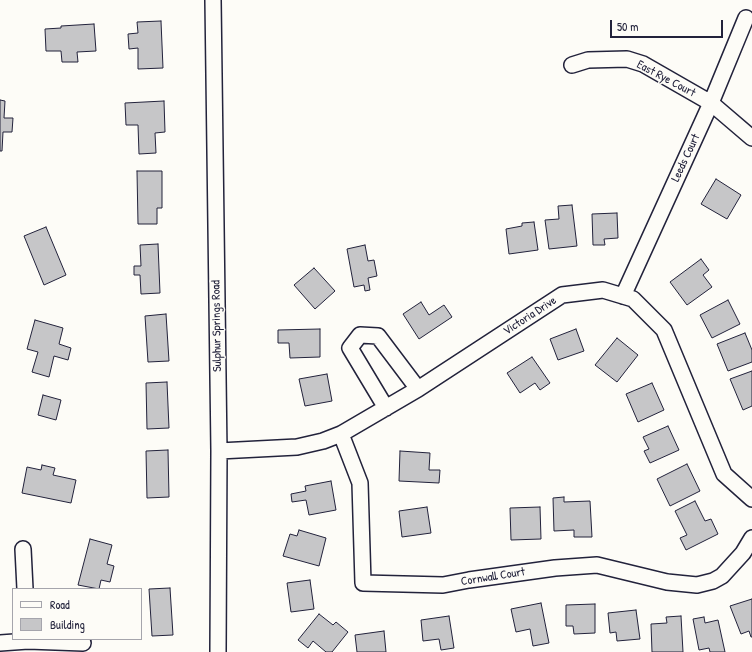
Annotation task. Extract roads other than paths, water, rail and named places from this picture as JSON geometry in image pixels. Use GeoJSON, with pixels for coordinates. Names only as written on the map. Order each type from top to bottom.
{"type":"FeatureCollection","features":[{"type":"Feature","properties":{"kind":"street","name":"Sulphur Springs Road"},"geometry":{"type":"LineString","coordinates":[[213,0],[219,451],[218,652]]}},
{"type":"Feature","properties":{"kind":"street","name":"Leeds Court"},"geometry":{"type":"LineString","coordinates":[[623,296],[711,103],[746,18]]}},
{"type":"Feature","properties":{"kind":"street","name":"East Rye Court"},"geometry":{"type":"LineString","coordinates":[[572,65],[588,60],[628,59],[643,64],[711,103],[752,138]]}},
{"type":"Feature","properties":{"kind":"street","name":"Victoria Drive"},"geometry":{"type":"LineString","coordinates":[[219,451],[298,447],[323,441],[341,434],[418,389],[562,295],[603,290],[633,299],[664,330],[724,474],[752,499]]}},
{"type":"Feature","properties":{"kind":"street"},"geometry":{"type":"LineString","coordinates":[[386,408],[350,348],[360,334],[378,336],[418,389]]}},
{"type":"Feature","properties":{"kind":"street","name":"Cornwall Court"},"geometry":{"type":"LineString","coordinates":[[341,434],[360,483],[363,582],[443,585],[555,568],[597,565],[667,582],[697,585],[713,581],[722,576],[743,553],[752,538]]}},
{"type":"Feature","properties":{"kind":"street"},"geometry":{"type":"LineString","coordinates":[[23,549],[25,588]]}},
{"type":"Feature","properties":{"kind":"street"},"geometry":{"type":"LineString","coordinates":[[0,643],[28,640],[83,643]]}}]}
